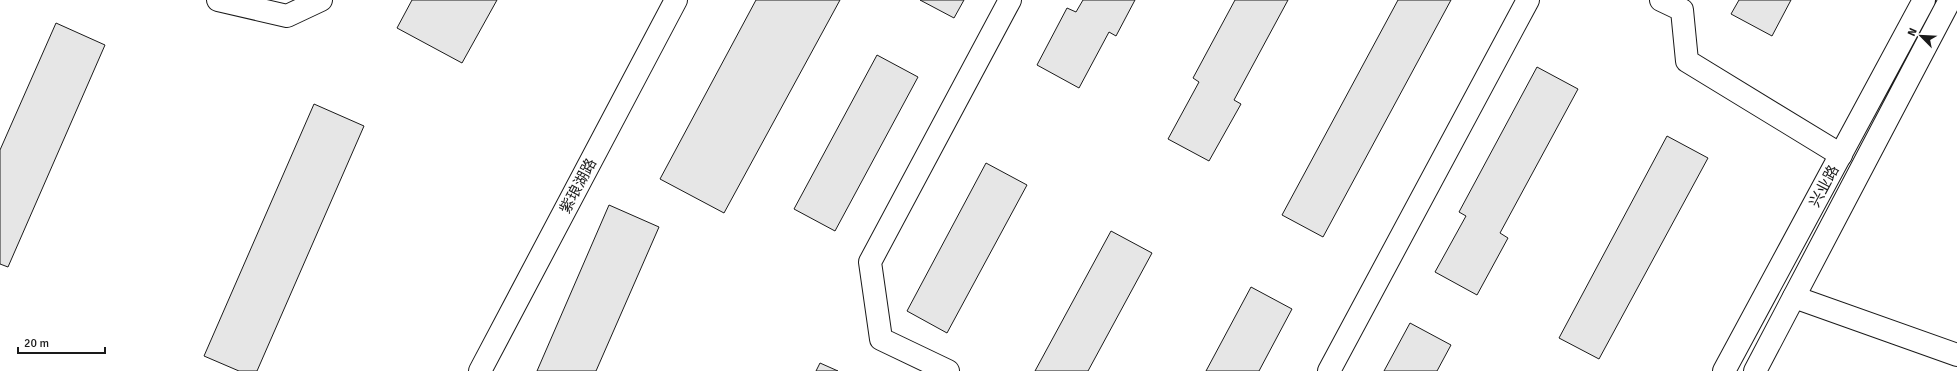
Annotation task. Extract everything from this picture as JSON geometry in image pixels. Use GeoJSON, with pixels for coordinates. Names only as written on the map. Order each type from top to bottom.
{"type":"FeatureCollection","features":[{"type":"Feature","properties":{"kind":"street"},"geometry":{"type":"LineString","coordinates":[[218,0],[287,16],[321,0]]}},
{"type":"Feature","properties":{"kind":"street","name":"紫琅湖路"},"geometry":{"type":"LineString","coordinates":[[480,371],[676,0]]}},
{"type":"Feature","properties":{"kind":"street"},"geometry":{"type":"LineString","coordinates":[[948,371],[881,339],[870,262],[1010,0]]}},
{"type":"Feature","properties":{"kind":"street"},"geometry":{"type":"LineString","coordinates":[[1329,371],[1528,0]]}},
{"type":"Feature","properties":{"kind":"street"},"geometry":{"type":"LineString","coordinates":[[1661,0],[1682,10],[1687,61],[1841,154]]}},
{"type":"Feature","properties":{"kind":"street","name":"兴业路"},"geometry":{"type":"LineString","coordinates":[[1724,371],[1924,0]]}},
{"type":"Feature","properties":{"kind":"street","name":"兴业路"},"geometry":{"type":"LineString","coordinates":[[1756,371],[1950,0]]}},
{"type":"Feature","properties":{"kind":"street"},"geometry":{"type":"LineString","coordinates":[[1794,297],[1957,355]]}},
{"type":"Feature","properties":{"kind":"building"},"geometry":{"type":"Polygon","coordinates":[[[412,0],[497,0],[462,63],[397,28],[412,0]]]}},
{"type":"Feature","properties":{"kind":"building"},"geometry":{"type":"Polygon","coordinates":[[[756,0],[840,0],[724,213],[660,179],[756,0]]]}},
{"type":"Feature","properties":{"kind":"building"},"geometry":{"type":"Polygon","coordinates":[[[920,0],[964,0],[954,18],[920,0]]]}},
{"type":"Feature","properties":{"kind":"building"},"geometry":{"type":"Polygon","coordinates":[[[1083,0],[1135,0],[1116,36],[1109,32],[1079,88],[1037,65],[1067,8],[1076,12],[1083,0]]]}},
{"type":"Feature","properties":{"kind":"building"},"geometry":{"type":"Polygon","coordinates":[[[1235,0],[1288,0],[1234,100],[1241,104],[1209,161],[1168,139],[1199,82],[1193,78],[1235,0]]]}},
{"type":"Feature","properties":{"kind":"building"},"geometry":{"type":"Polygon","coordinates":[[[1398,0],[1451,0],[1323,237],[1282,215],[1398,0]]]}},
{"type":"Feature","properties":{"kind":"building"},"geometry":{"type":"Polygon","coordinates":[[[1739,0],[1791,0],[1772,36],[1731,14],[1739,0]]]}},
{"type":"Feature","properties":{"kind":"building"},"geometry":{"type":"Polygon","coordinates":[[[56,23],[105,45],[8,267],[0,264],[0,150],[56,23]]]}},
{"type":"Feature","properties":{"kind":"building"},"geometry":{"type":"Polygon","coordinates":[[[877,55],[918,77],[835,231],[794,209],[877,55]]]}},
{"type":"Feature","properties":{"kind":"building"},"geometry":{"type":"Polygon","coordinates":[[[1537,67],[1578,89],[1500,233],[1508,238],[1477,295],[1435,272],[1466,216],[1459,212],[1537,67]]]}},
{"type":"Feature","properties":{"kind":"building"},"geometry":{"type":"Polygon","coordinates":[[[314,104],[364,126],[257,371],[239,371],[204,356],[314,104]]]}},
{"type":"Feature","properties":{"kind":"building"},"geometry":{"type":"Polygon","coordinates":[[[1667,136],[1708,158],[1599,359],[1559,338],[1667,136]]]}},
{"type":"Feature","properties":{"kind":"building"},"geometry":{"type":"Polygon","coordinates":[[[986,163],[1027,185],[947,333],[907,311],[986,163]]]}},
{"type":"Feature","properties":{"kind":"building"},"geometry":{"type":"Polygon","coordinates":[[[609,205],[659,227],[596,371],[537,371],[609,205]]]}},
{"type":"Feature","properties":{"kind":"building"},"geometry":{"type":"Polygon","coordinates":[[[1111,231],[1152,253],[1088,371],[1035,371],[1111,231]]]}},
{"type":"Feature","properties":{"kind":"building"},"geometry":{"type":"Polygon","coordinates":[[[1251,287],[1292,309],[1259,371],[1206,371],[1251,287]]]}},
{"type":"Feature","properties":{"kind":"building"},"geometry":{"type":"Polygon","coordinates":[[[1410,323],[1451,345],[1437,371],[1384,371],[1410,323]]]}},
{"type":"Feature","properties":{"kind":"building"},"geometry":{"type":"Polygon","coordinates":[[[820,363],[838,371],[816,371],[820,363]]]}}]}
